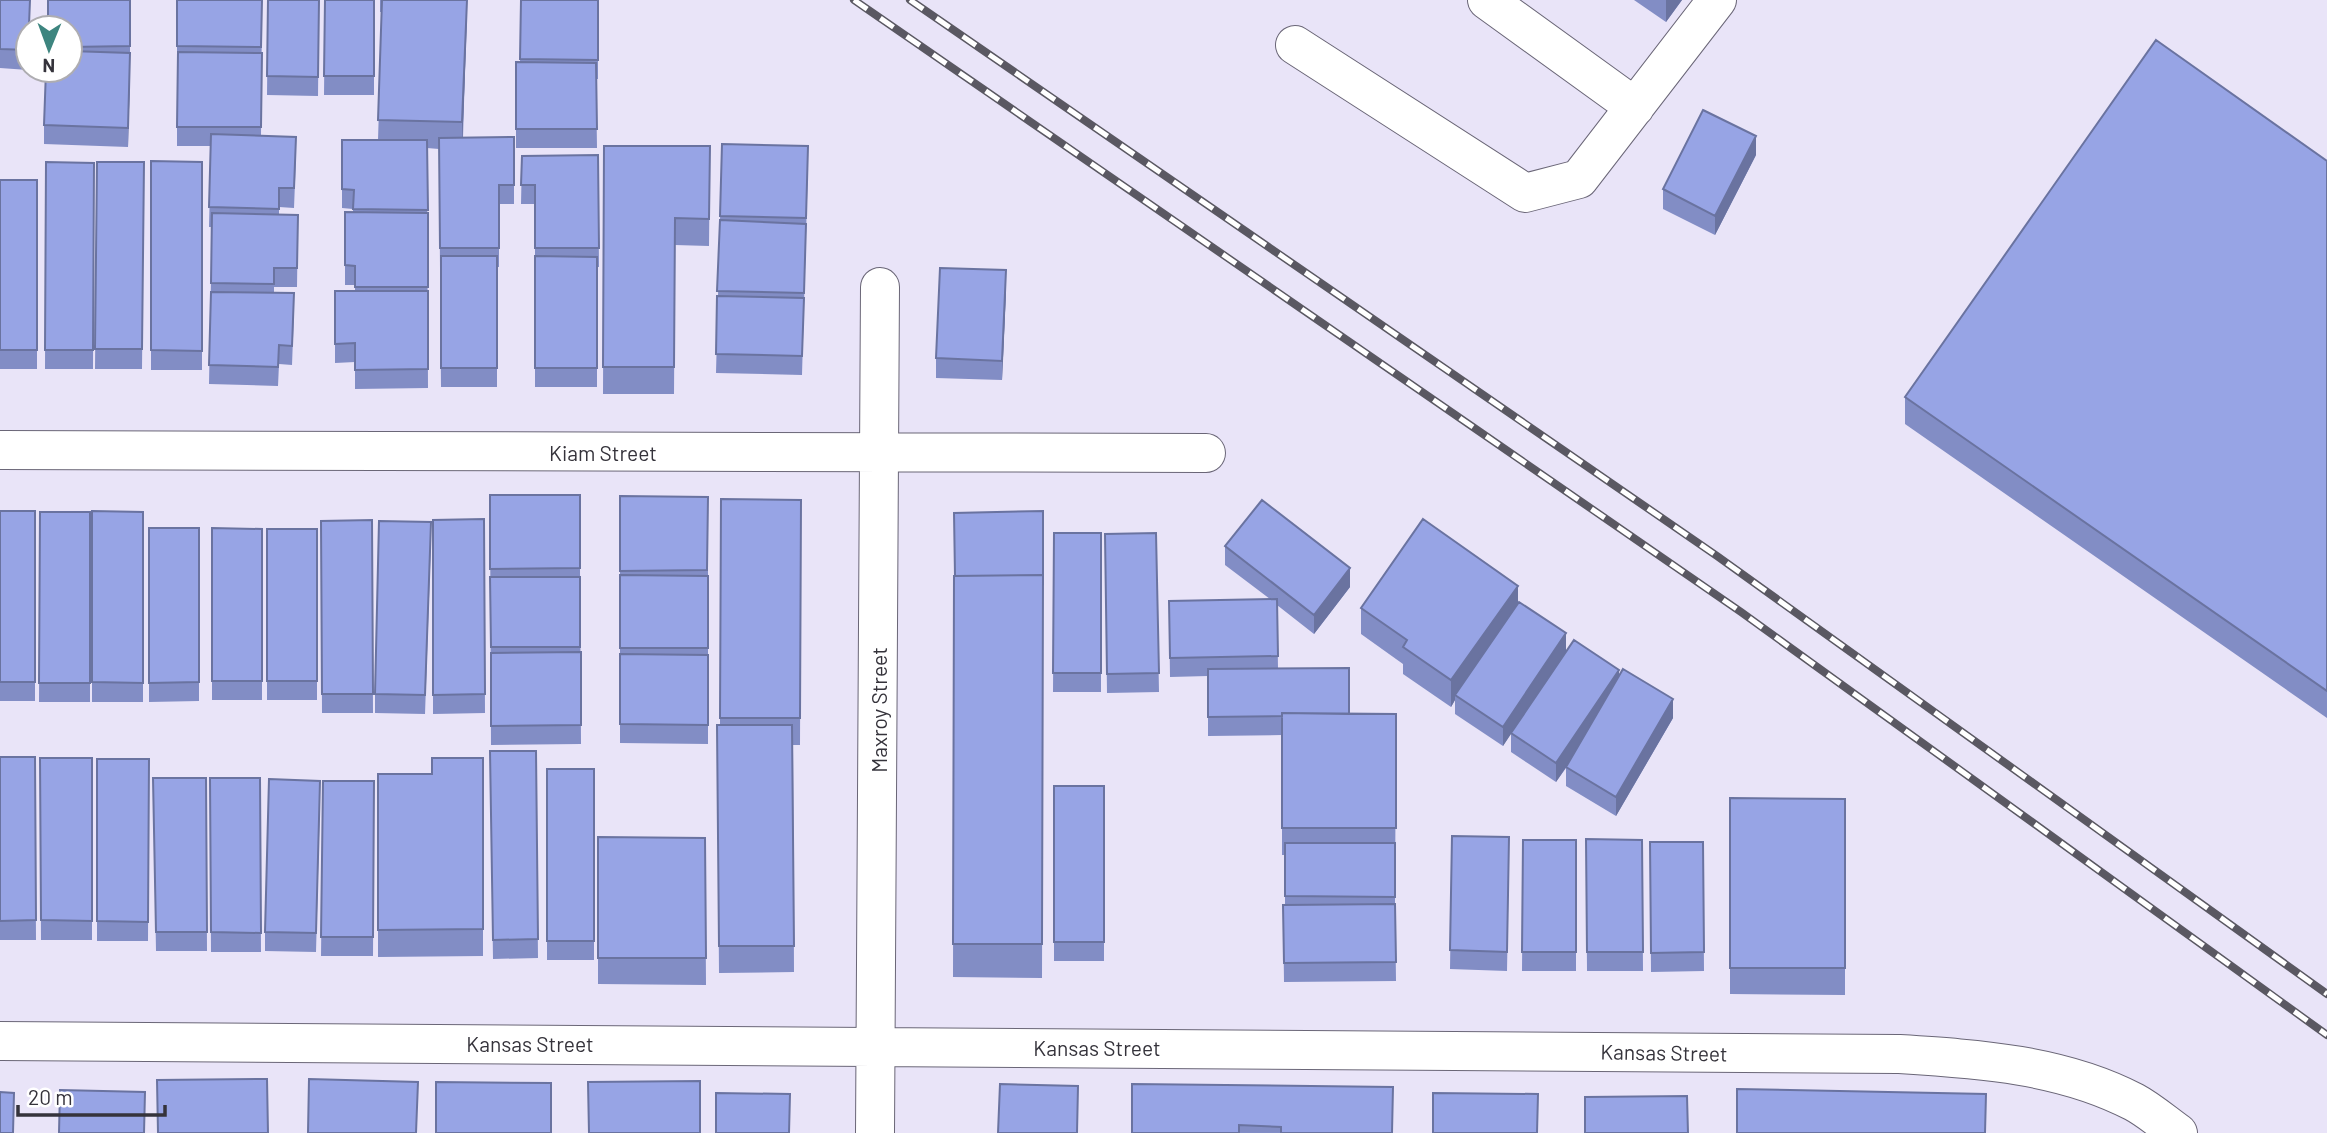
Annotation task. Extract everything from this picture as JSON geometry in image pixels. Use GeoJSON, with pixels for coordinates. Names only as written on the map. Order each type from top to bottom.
{"type":"FeatureCollection","features":[{"type":"Feature","properties":{"kind":"street"},"geometry":{"type":"LineString","coordinates":[[1487,0],[1634,107]]}},
{"type":"Feature","properties":{"kind":"street"},"geometry":{"type":"LineString","coordinates":[[1295,45],[1525,193],[1579,179],[1717,0]]}},
{"type":"Feature","properties":{"kind":"street","name":"Maxroy Street"},"geometry":{"type":"LineString","coordinates":[[875,1133],[880,287]]}},
{"type":"Feature","properties":{"kind":"street","name":"Kiam Street"},"geometry":{"type":"LineString","coordinates":[[0,450],[1206,453]]}},
{"type":"Feature","properties":{"kind":"street","name":"Kansas Street"},"geometry":{"type":"LineString","coordinates":[[0,1041],[1885,1054],[1964,1058],[2035,1069],[2088,1082],[2135,1103],[2178,1133]]}},
{"type":"Feature","properties":{"kind":"building"},"geometry":{"type":"Polygon","coordinates":[[[0,0],[30,0],[29,14],[14,14],[14,50],[0,49],[0,0]]]}},
{"type":"Feature","properties":{"kind":"building"},"geometry":{"type":"Polygon","coordinates":[[[48,0],[130,0],[130,46],[84,47],[84,14],[48,14],[48,0]]]}},
{"type":"Feature","properties":{"kind":"building"},"geometry":{"type":"Polygon","coordinates":[[[177,0],[262,0],[261,47],[177,46],[177,0]]]}},
{"type":"Feature","properties":{"kind":"building"},"geometry":{"type":"Polygon","coordinates":[[[268,0],[319,0],[318,77],[267,76],[268,0]]]}},
{"type":"Feature","properties":{"kind":"building"},"geometry":{"type":"Polygon","coordinates":[[[325,0],[374,0],[374,76],[324,76],[325,0]]]}},
{"type":"Feature","properties":{"kind":"building"},"geometry":{"type":"Polygon","coordinates":[[[382,0],[467,0],[462,122],[378,120],[382,0]]]}},
{"type":"Feature","properties":{"kind":"building"},"geometry":{"type":"Polygon","coordinates":[[[521,0],[598,0],[598,60],[520,59],[521,0]]]}},
{"type":"Feature","properties":{"kind":"building"},"geometry":{"type":"Polygon","coordinates":[[[2156,40],[2327,161],[2327,691],[1905,397],[2156,40]]]}},
{"type":"Feature","properties":{"kind":"building"},"geometry":{"type":"Polygon","coordinates":[[[84,51],[130,53],[128,128],[44,125],[45,84],[84,84],[84,51]]]}},
{"type":"Feature","properties":{"kind":"building"},"geometry":{"type":"Polygon","coordinates":[[[178,52],[262,53],[261,127],[177,127],[178,52]]]}},
{"type":"Feature","properties":{"kind":"building"},"geometry":{"type":"Polygon","coordinates":[[[516,62],[596,63],[597,129],[516,129],[516,62]]]}},
{"type":"Feature","properties":{"kind":"building"},"geometry":{"type":"Polygon","coordinates":[[[1703,110],[1756,136],[1715,216],[1663,189],[1703,110]]]}},
{"type":"Feature","properties":{"kind":"building"},"geometry":{"type":"Polygon","coordinates":[[[211,134],[296,137],[294,188],[279,188],[279,209],[209,207],[211,134]]]}},
{"type":"Feature","properties":{"kind":"building"},"geometry":{"type":"Polygon","coordinates":[[[514,137],[514,185],[499,185],[499,248],[440,248],[439,138],[514,137]]]}},
{"type":"Feature","properties":{"kind":"building"},"geometry":{"type":"Polygon","coordinates":[[[342,140],[427,140],[428,210],[353,209],[354,190],[342,189],[342,140]]]}},
{"type":"Feature","properties":{"kind":"building"},"geometry":{"type":"Polygon","coordinates":[[[722,144],[808,146],[806,218],[720,216],[722,144]]]}},
{"type":"Feature","properties":{"kind":"building"},"geometry":{"type":"Polygon","coordinates":[[[604,146],[710,146],[709,219],[675,218],[674,367],[603,367],[604,146]]]}},
{"type":"Feature","properties":{"kind":"building"},"geometry":{"type":"Polygon","coordinates":[[[598,155],[599,248],[535,248],[535,185],[521,185],[522,156],[598,155]]]}},
{"type":"Feature","properties":{"kind":"building"},"geometry":{"type":"Polygon","coordinates":[[[151,161],[202,162],[202,351],[151,350],[151,161]]]}},
{"type":"Feature","properties":{"kind":"building"},"geometry":{"type":"Polygon","coordinates":[[[46,162],[94,163],[93,350],[45,350],[46,162]]]}},
{"type":"Feature","properties":{"kind":"building"},"geometry":{"type":"Polygon","coordinates":[[[97,162],[144,162],[142,349],[95,349],[97,162]]]}},
{"type":"Feature","properties":{"kind":"building"},"geometry":{"type":"Polygon","coordinates":[[[0,180],[37,180],[37,350],[0,350],[0,180]]]}},
{"type":"Feature","properties":{"kind":"building"},"geometry":{"type":"Polygon","coordinates":[[[345,212],[428,213],[428,287],[355,287],[355,266],[345,265],[345,212]]]}},
{"type":"Feature","properties":{"kind":"building"},"geometry":{"type":"Polygon","coordinates":[[[212,213],[298,215],[297,268],[274,268],[274,284],[211,283],[212,213]]]}},
{"type":"Feature","properties":{"kind":"building"},"geometry":{"type":"Polygon","coordinates":[[[720,220],[806,224],[804,293],[717,291],[720,220]]]}},
{"type":"Feature","properties":{"kind":"building"},"geometry":{"type":"Polygon","coordinates":[[[441,256],[497,256],[497,368],[441,368],[441,256]]]}},
{"type":"Feature","properties":{"kind":"building"},"geometry":{"type":"Polygon","coordinates":[[[535,256],[597,257],[597,368],[535,368],[535,256]]]}},
{"type":"Feature","properties":{"kind":"building"},"geometry":{"type":"Polygon","coordinates":[[[940,268],[1006,270],[1002,361],[936,358],[940,268]]]}},
{"type":"Feature","properties":{"kind":"building"},"geometry":{"type":"Polygon","coordinates":[[[335,291],[428,291],[428,369],[355,370],[355,343],[335,344],[335,291]]]}},
{"type":"Feature","properties":{"kind":"building"},"geometry":{"type":"Polygon","coordinates":[[[211,292],[294,293],[292,346],[279,345],[278,367],[209,365],[211,292]]]}},
{"type":"Feature","properties":{"kind":"building"},"geometry":{"type":"Polygon","coordinates":[[[717,296],[804,298],[802,356],[716,354],[717,296]]]}},
{"type":"Feature","properties":{"kind":"building"},"geometry":{"type":"Polygon","coordinates":[[[490,495],[580,495],[580,568],[490,569],[490,495]]]}},
{"type":"Feature","properties":{"kind":"building"},"geometry":{"type":"Polygon","coordinates":[[[620,496],[708,497],[707,570],[620,571],[620,496]]]}},
{"type":"Feature","properties":{"kind":"building"},"geometry":{"type":"Polygon","coordinates":[[[721,499],[801,500],[800,718],[720,718],[721,499]]]}},
{"type":"Feature","properties":{"kind":"building"},"geometry":{"type":"Polygon","coordinates":[[[1262,500],[1350,568],[1314,615],[1225,546],[1262,500]]]}},
{"type":"Feature","properties":{"kind":"building"},"geometry":{"type":"Polygon","coordinates":[[[0,511],[35,511],[35,682],[0,682],[0,511]]]}},
{"type":"Feature","properties":{"kind":"building"},"geometry":{"type":"Polygon","coordinates":[[[92,511],[143,512],[143,683],[92,682],[92,511]]]}},
{"type":"Feature","properties":{"kind":"building"},"geometry":{"type":"Polygon","coordinates":[[[1043,511],[1043,575],[955,576],[954,513],[1043,511]]]}},
{"type":"Feature","properties":{"kind":"building"},"geometry":{"type":"Polygon","coordinates":[[[40,512],[90,512],[90,683],[39,683],[40,512]]]}},
{"type":"Feature","properties":{"kind":"building"},"geometry":{"type":"Polygon","coordinates":[[[484,519],[485,694],[433,695],[433,520],[484,519]]]}},
{"type":"Feature","properties":{"kind":"building"},"geometry":{"type":"Polygon","coordinates":[[[1423,519],[1518,586],[1451,680],[1403,647],[1407,640],[1361,608],[1423,519]]]}},
{"type":"Feature","properties":{"kind":"building"},"geometry":{"type":"Polygon","coordinates":[[[372,520],[373,694],[322,694],[321,521],[372,520]]]}},
{"type":"Feature","properties":{"kind":"building"},"geometry":{"type":"Polygon","coordinates":[[[379,521],[431,522],[425,695],[375,694],[379,521]]]}},
{"type":"Feature","properties":{"kind":"building"},"geometry":{"type":"Polygon","coordinates":[[[149,528],[199,528],[199,682],[149,683],[149,528]]]}},
{"type":"Feature","properties":{"kind":"building"},"geometry":{"type":"Polygon","coordinates":[[[212,528],[262,529],[262,681],[212,681],[212,528]]]}},
{"type":"Feature","properties":{"kind":"building"},"geometry":{"type":"Polygon","coordinates":[[[267,529],[317,529],[317,681],[267,681],[267,529]]]}},
{"type":"Feature","properties":{"kind":"building"},"geometry":{"type":"Polygon","coordinates":[[[1054,533],[1101,533],[1101,673],[1053,673],[1054,533]]]}},
{"type":"Feature","properties":{"kind":"building"},"geometry":{"type":"Polygon","coordinates":[[[1156,533],[1159,673],[1107,674],[1105,534],[1156,533]]]}},
{"type":"Feature","properties":{"kind":"building"},"geometry":{"type":"Polygon","coordinates":[[[620,575],[708,576],[708,648],[620,648],[620,575]]]}},
{"type":"Feature","properties":{"kind":"building"},"geometry":{"type":"Polygon","coordinates":[[[1043,575],[1042,944],[953,944],[954,576],[1043,575]]]}},
{"type":"Feature","properties":{"kind":"building"},"geometry":{"type":"Polygon","coordinates":[[[490,577],[580,577],[580,647],[491,647],[490,577]]]}},
{"type":"Feature","properties":{"kind":"building"},"geometry":{"type":"Polygon","coordinates":[[[1277,599],[1278,656],[1170,658],[1169,601],[1277,599]]]}},
{"type":"Feature","properties":{"kind":"building"},"geometry":{"type":"Polygon","coordinates":[[[1519,602],[1566,633],[1503,727],[1455,695],[1519,602]]]}},
{"type":"Feature","properties":{"kind":"building"},"geometry":{"type":"Polygon","coordinates":[[[1574,640],[1619,670],[1556,763],[1511,733],[1574,640]]]}},
{"type":"Feature","properties":{"kind":"building"},"geometry":{"type":"Polygon","coordinates":[[[581,652],[581,725],[491,726],[491,653],[581,652]]]}},
{"type":"Feature","properties":{"kind":"building"},"geometry":{"type":"Polygon","coordinates":[[[620,654],[708,655],[708,725],[620,724],[620,654]]]}},
{"type":"Feature","properties":{"kind":"building"},"geometry":{"type":"Polygon","coordinates":[[[1349,668],[1349,714],[1282,713],[1282,716],[1208,717],[1208,669],[1349,668]]]}},
{"type":"Feature","properties":{"kind":"building"},"geometry":{"type":"Polygon","coordinates":[[[1623,669],[1673,699],[1616,797],[1566,767],[1623,669]]]}},
{"type":"Feature","properties":{"kind":"building"},"geometry":{"type":"Polygon","coordinates":[[[1282,713],[1396,714],[1396,828],[1282,828],[1282,713]]]}},
{"type":"Feature","properties":{"kind":"building"},"geometry":{"type":"Polygon","coordinates":[[[717,725],[792,725],[794,946],[719,946],[717,725]]]}},
{"type":"Feature","properties":{"kind":"building"},"geometry":{"type":"Polygon","coordinates":[[[490,751],[536,751],[538,939],[493,940],[490,751]]]}},
{"type":"Feature","properties":{"kind":"building"},"geometry":{"type":"Polygon","coordinates":[[[0,757],[35,757],[36,920],[0,921],[0,757]]]}},
{"type":"Feature","properties":{"kind":"building"},"geometry":{"type":"Polygon","coordinates":[[[40,758],[92,758],[92,921],[41,920],[40,758]]]}},
{"type":"Feature","properties":{"kind":"building"},"geometry":{"type":"Polygon","coordinates":[[[432,758],[483,758],[483,929],[378,930],[378,774],[432,774],[432,758]]]}},
{"type":"Feature","properties":{"kind":"building"},"geometry":{"type":"Polygon","coordinates":[[[97,759],[149,759],[148,922],[97,921],[97,759]]]}},
{"type":"Feature","properties":{"kind":"building"},"geometry":{"type":"Polygon","coordinates":[[[547,769],[594,769],[594,941],[547,941],[547,769]]]}},
{"type":"Feature","properties":{"kind":"building"},"geometry":{"type":"Polygon","coordinates":[[[153,778],[206,778],[207,932],[156,932],[153,778]]]}},
{"type":"Feature","properties":{"kind":"building"},"geometry":{"type":"Polygon","coordinates":[[[210,778],[260,778],[261,933],[211,932],[210,778]]]}},
{"type":"Feature","properties":{"kind":"building"},"geometry":{"type":"Polygon","coordinates":[[[269,779],[320,781],[316,933],[265,932],[269,779]]]}},
{"type":"Feature","properties":{"kind":"building"},"geometry":{"type":"Polygon","coordinates":[[[323,781],[374,781],[373,937],[321,937],[323,781]]]}},
{"type":"Feature","properties":{"kind":"building"},"geometry":{"type":"Polygon","coordinates":[[[1054,786],[1104,786],[1104,942],[1054,942],[1054,786]]]}},
{"type":"Feature","properties":{"kind":"building"},"geometry":{"type":"Polygon","coordinates":[[[1730,798],[1845,799],[1845,968],[1730,968],[1730,798]]]}},
{"type":"Feature","properties":{"kind":"building"},"geometry":{"type":"Polygon","coordinates":[[[1452,836],[1509,837],[1507,952],[1450,950],[1452,836]]]}},
{"type":"Feature","properties":{"kind":"building"},"geometry":{"type":"Polygon","coordinates":[[[598,837],[705,838],[706,958],[598,958],[598,837]]]}},
{"type":"Feature","properties":{"kind":"building"},"geometry":{"type":"Polygon","coordinates":[[[1586,839],[1642,840],[1643,952],[1587,952],[1586,839]]]}},
{"type":"Feature","properties":{"kind":"building"},"geometry":{"type":"Polygon","coordinates":[[[1523,840],[1576,840],[1576,952],[1522,952],[1523,840]]]}},
{"type":"Feature","properties":{"kind":"building"},"geometry":{"type":"Polygon","coordinates":[[[1650,842],[1703,842],[1704,952],[1651,953],[1650,842]]]}},
{"type":"Feature","properties":{"kind":"building"},"geometry":{"type":"Polygon","coordinates":[[[1285,843],[1395,843],[1395,897],[1285,896],[1285,843]]]}},
{"type":"Feature","properties":{"kind":"building"},"geometry":{"type":"Polygon","coordinates":[[[1395,904],[1396,962],[1284,963],[1283,905],[1395,904]]]}},
{"type":"Feature","properties":{"kind":"building"},"geometry":{"type":"Polygon","coordinates":[[[267,1079],[268,1133],[158,1133],[157,1080],[267,1079]]]}},
{"type":"Feature","properties":{"kind":"building"},"geometry":{"type":"Polygon","coordinates":[[[309,1079],[418,1082],[416,1133],[308,1133],[309,1079]]]}},
{"type":"Feature","properties":{"kind":"building"},"geometry":{"type":"Polygon","coordinates":[[[700,1081],[700,1133],[589,1133],[588,1082],[700,1081]]]}},
{"type":"Feature","properties":{"kind":"building"},"geometry":{"type":"Polygon","coordinates":[[[436,1082],[551,1083],[551,1133],[436,1133],[436,1082]]]}},
{"type":"Feature","properties":{"kind":"building"},"geometry":{"type":"Polygon","coordinates":[[[1000,1084],[1078,1086],[1077,1133],[998,1133],[1000,1084]]]}},
{"type":"Feature","properties":{"kind":"building"},"geometry":{"type":"Polygon","coordinates":[[[1132,1084],[1393,1087],[1392,1133],[1281,1133],[1281,1127],[1239,1125],[1239,1133],[1132,1133],[1132,1084]]]}},
{"type":"Feature","properties":{"kind":"building"},"geometry":{"type":"Polygon","coordinates":[[[1737,1089],[1986,1094],[1985,1133],[1737,1133],[1737,1089]]]}},
{"type":"Feature","properties":{"kind":"building"},"geometry":{"type":"Polygon","coordinates":[[[60,1090],[145,1092],[144,1133],[59,1133],[60,1090]]]}},
{"type":"Feature","properties":{"kind":"building"},"geometry":{"type":"Polygon","coordinates":[[[0,1092],[14,1093],[13,1133],[0,1133],[0,1092]]]}},
{"type":"Feature","properties":{"kind":"building"},"geometry":{"type":"Polygon","coordinates":[[[716,1093],[790,1094],[789,1133],[716,1133],[716,1093]]]}},
{"type":"Feature","properties":{"kind":"building"},"geometry":{"type":"Polygon","coordinates":[[[1433,1093],[1538,1094],[1537,1133],[1433,1133],[1433,1093]]]}},
{"type":"Feature","properties":{"kind":"building"},"geometry":{"type":"Polygon","coordinates":[[[1687,1096],[1688,1133],[1585,1133],[1585,1097],[1687,1096]]]}},
{"type":"Feature","properties":{"kind":"railway"},"geometry":{"type":"LineString","coordinates":[[854,0],[1741,612],[2327,1035]]}},
{"type":"Feature","properties":{"kind":"railway"},"geometry":{"type":"LineString","coordinates":[[910,0],[1717,556],[2327,994]]}}]}
